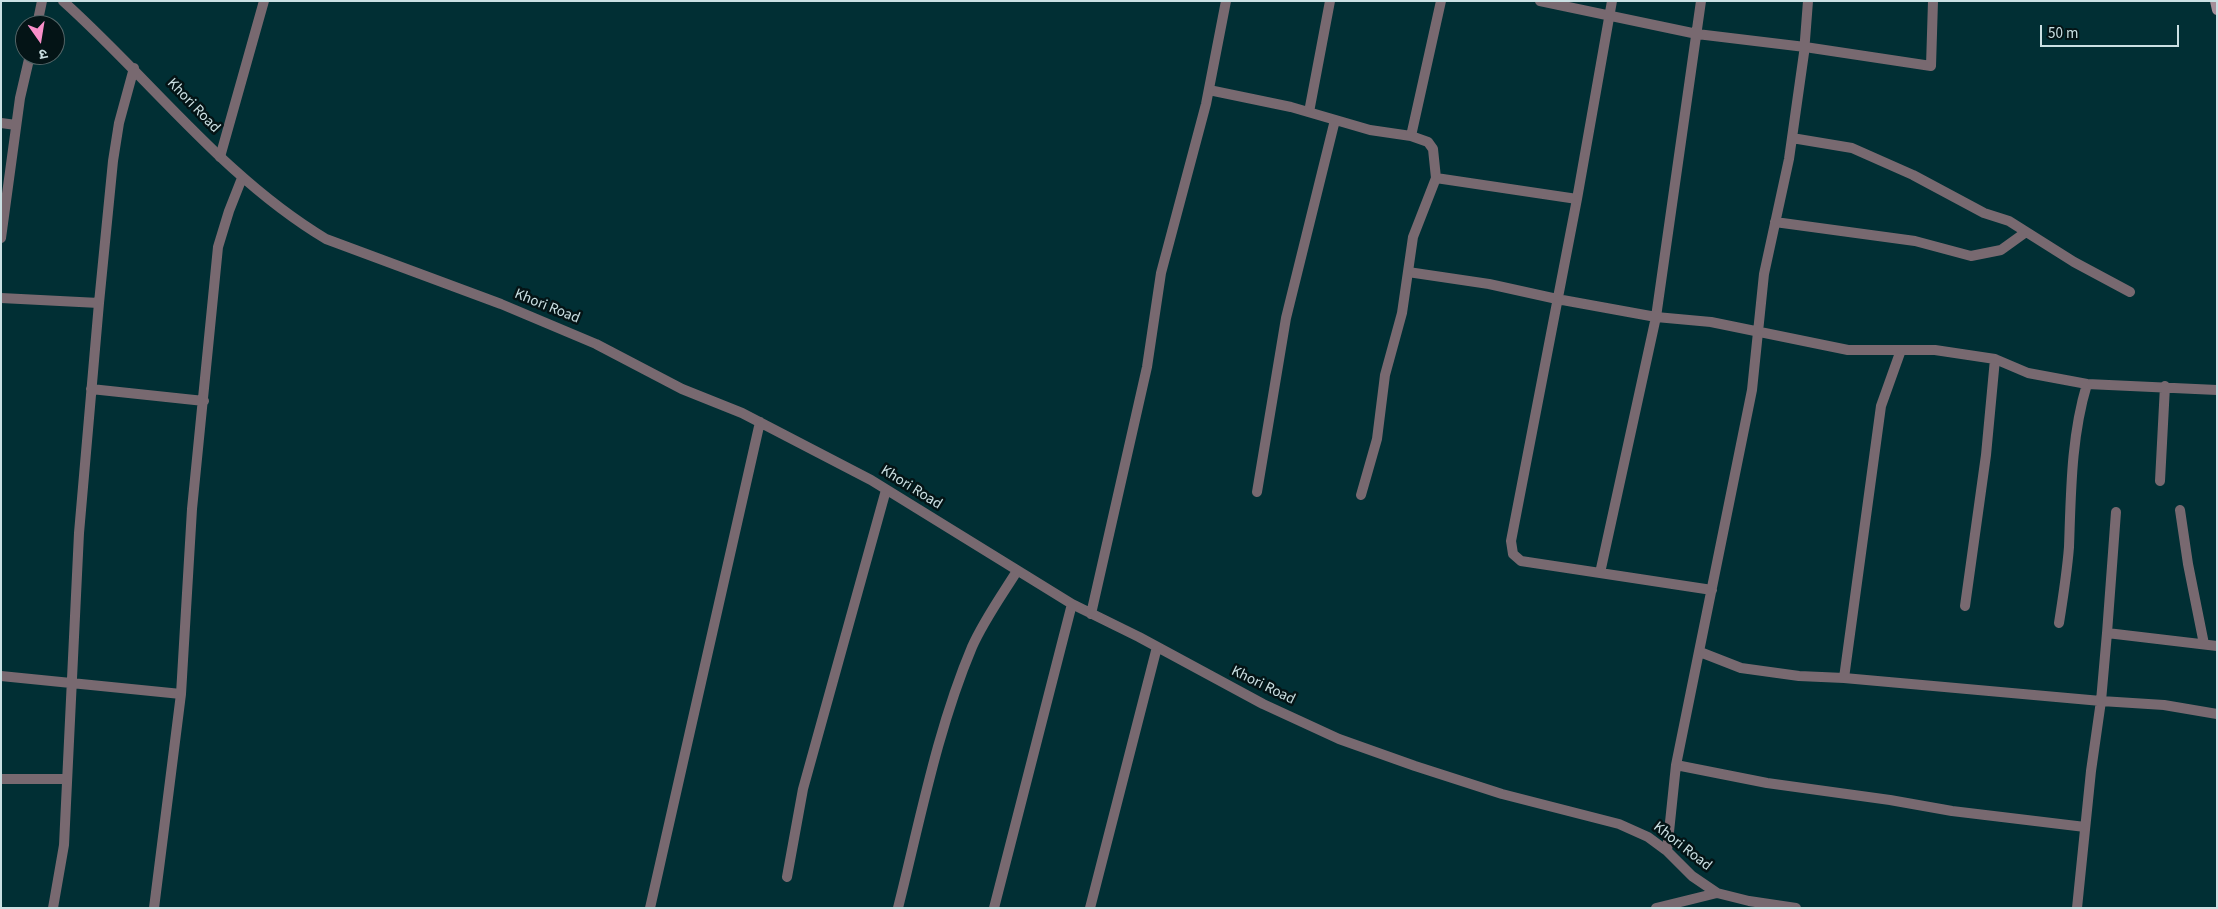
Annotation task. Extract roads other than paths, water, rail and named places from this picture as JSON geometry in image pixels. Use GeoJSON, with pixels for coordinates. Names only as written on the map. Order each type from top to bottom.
{"type":"FeatureCollection","features":[{"type":"Feature","properties":{"kind":"street"},"geometry":{"type":"LineString","coordinates":[[39,15],[42,1]]}},
{"type":"Feature","properties":{"kind":"street","name":"Khori Road"},"geometry":{"type":"LineString","coordinates":[[63,1],[134,68],[242,178],[300,224],[326,239],[501,304],[596,344],[682,389],[760,422],[886,490],[1072,604],[1263,704],[1340,738],[1502,794],[1619,824],[1648,837],[1668,851],[1692,876],[1717,893],[1749,901],[1796,908]]}},
{"type":"Feature","properties":{"kind":"street"},"geometry":{"type":"LineString","coordinates":[[220,157],[264,1]]}},
{"type":"Feature","properties":{"kind":"street"},"geometry":{"type":"LineString","coordinates":[[1092,614],[1147,367],[1161,273],[1184,192],[1209,90],[1226,1]]}},
{"type":"Feature","properties":{"kind":"street"},"geometry":{"type":"LineString","coordinates":[[1309,112],[1330,1]]}},
{"type":"Feature","properties":{"kind":"street"},"geometry":{"type":"LineString","coordinates":[[1411,136],[1441,1]]}},
{"type":"Feature","properties":{"kind":"street"},"geometry":{"type":"LineString","coordinates":[[1540,1],[1696,34],[1805,47],[1931,66],[1933,1]]}},
{"type":"Feature","properties":{"kind":"street"},"geometry":{"type":"LineString","coordinates":[[1612,1],[1577,199],[1556,299],[1511,541],[1513,554],[1521,561],[1712,590]]}},
{"type":"Feature","properties":{"kind":"street"},"geometry":{"type":"LineString","coordinates":[[1600,573],[1656,317],[1702,1]]}},
{"type":"Feature","properties":{"kind":"street"},"geometry":{"type":"LineString","coordinates":[[1668,851],[1676,765],[1752,390],[1764,274],[1792,138],[1805,47],[1808,1]]}},
{"type":"Feature","properties":{"kind":"street"},"geometry":{"type":"LineString","coordinates":[[2215,1],[2217,10]]}},
{"type":"Feature","properties":{"kind":"street"},"geometry":{"type":"LineString","coordinates":[[1,238],[16,125],[28,65]]}},
{"type":"Feature","properties":{"kind":"street"},"geometry":{"type":"LineString","coordinates":[[53,908],[64,845],[79,534],[99,303],[113,161],[119,123],[134,68]]}},
{"type":"Feature","properties":{"kind":"street"},"geometry":{"type":"LineString","coordinates":[[1209,90],[1309,112],[1370,130],[1411,136],[1428,142],[1433,149],[1436,178],[1413,237],[1402,313],[1385,375],[1377,439],[1361,495]]}},
{"type":"Feature","properties":{"kind":"street"},"geometry":{"type":"LineString","coordinates":[[1257,492],[1286,318],[1335,120]]}},
{"type":"Feature","properties":{"kind":"street"},"geometry":{"type":"LineString","coordinates":[[1,123],[16,125]]}},
{"type":"Feature","properties":{"kind":"street"},"geometry":{"type":"LineString","coordinates":[[1792,138],[1852,148],[1913,175],[1984,213],[2009,222],[2074,262],[2130,292]]}},
{"type":"Feature","properties":{"kind":"street"},"geometry":{"type":"LineString","coordinates":[[154,908],[181,694],[192,509],[218,248],[242,178]]}},
{"type":"Feature","properties":{"kind":"street"},"geometry":{"type":"LineString","coordinates":[[1436,178],[1577,199]]}},
{"type":"Feature","properties":{"kind":"street"},"geometry":{"type":"LineString","coordinates":[[1775,222],[1916,241],[1971,256],[2001,250],[2026,232]]}},
{"type":"Feature","properties":{"kind":"street"},"geometry":{"type":"LineString","coordinates":[[1408,272],[1489,284],[1556,299],[1656,317],[1711,322],[1848,350],[1935,350],[1995,359],[2028,373],[2087,384],[2165,386],[2217,390]]}},
{"type":"Feature","properties":{"kind":"street"},"geometry":{"type":"LineString","coordinates":[[1,298],[99,303]]}},
{"type":"Feature","properties":{"kind":"street"},"geometry":{"type":"LineString","coordinates":[[1844,678],[1881,406],[1901,350]]}},
{"type":"Feature","properties":{"kind":"street"},"geometry":{"type":"LineString","coordinates":[[1965,606],[1984,472],[1995,359]]}},
{"type":"Feature","properties":{"kind":"street"},"geometry":{"type":"LineString","coordinates":[[2059,623],[2069,548],[2070,499],[2078,415],[2087,384]]}},
{"type":"Feature","properties":{"kind":"street"},"geometry":{"type":"LineString","coordinates":[[2160,481],[2165,386]]}},
{"type":"Feature","properties":{"kind":"street"},"geometry":{"type":"LineString","coordinates":[[91,388],[204,401]]}},
{"type":"Feature","properties":{"kind":"street"},"geometry":{"type":"LineString","coordinates":[[650,908],[760,422]]}},
{"type":"Feature","properties":{"kind":"street"},"geometry":{"type":"LineString","coordinates":[[787,877],[803,789],[886,490]]}},
{"type":"Feature","properties":{"kind":"street"},"geometry":{"type":"LineString","coordinates":[[2180,510],[2188,564],[2204,644]]}},
{"type":"Feature","properties":{"kind":"street"},"geometry":{"type":"LineString","coordinates":[[2077,908],[2101,701],[2116,512]]}},
{"type":"Feature","properties":{"kind":"street"},"geometry":{"type":"LineString","coordinates":[[898,908],[938,746],[958,682],[973,644],[1017,571]]}},
{"type":"Feature","properties":{"kind":"street"},"geometry":{"type":"LineString","coordinates":[[994,908],[1072,604]]}},
{"type":"Feature","properties":{"kind":"street"},"geometry":{"type":"LineString","coordinates":[[2107,633],[2217,646]]}},
{"type":"Feature","properties":{"kind":"street"},"geometry":{"type":"LineString","coordinates":[[1090,908],[1157,647]]}},
{"type":"Feature","properties":{"kind":"street"},"geometry":{"type":"LineString","coordinates":[[1700,652],[1741,668],[1798,676],[1844,678],[2164,705],[2217,714]]}},
{"type":"Feature","properties":{"kind":"street"},"geometry":{"type":"LineString","coordinates":[[1,676],[181,694]]}},
{"type":"Feature","properties":{"kind":"street"},"geometry":{"type":"LineString","coordinates":[[1676,765],[1768,783],[1890,800],[1952,811],[2085,827]]}},
{"type":"Feature","properties":{"kind":"street"},"geometry":{"type":"LineString","coordinates":[[1,778],[67,779]]}},
{"type":"Feature","properties":{"kind":"street"},"geometry":{"type":"LineString","coordinates":[[1656,908],[1693,903],[1717,893]]}}]}
